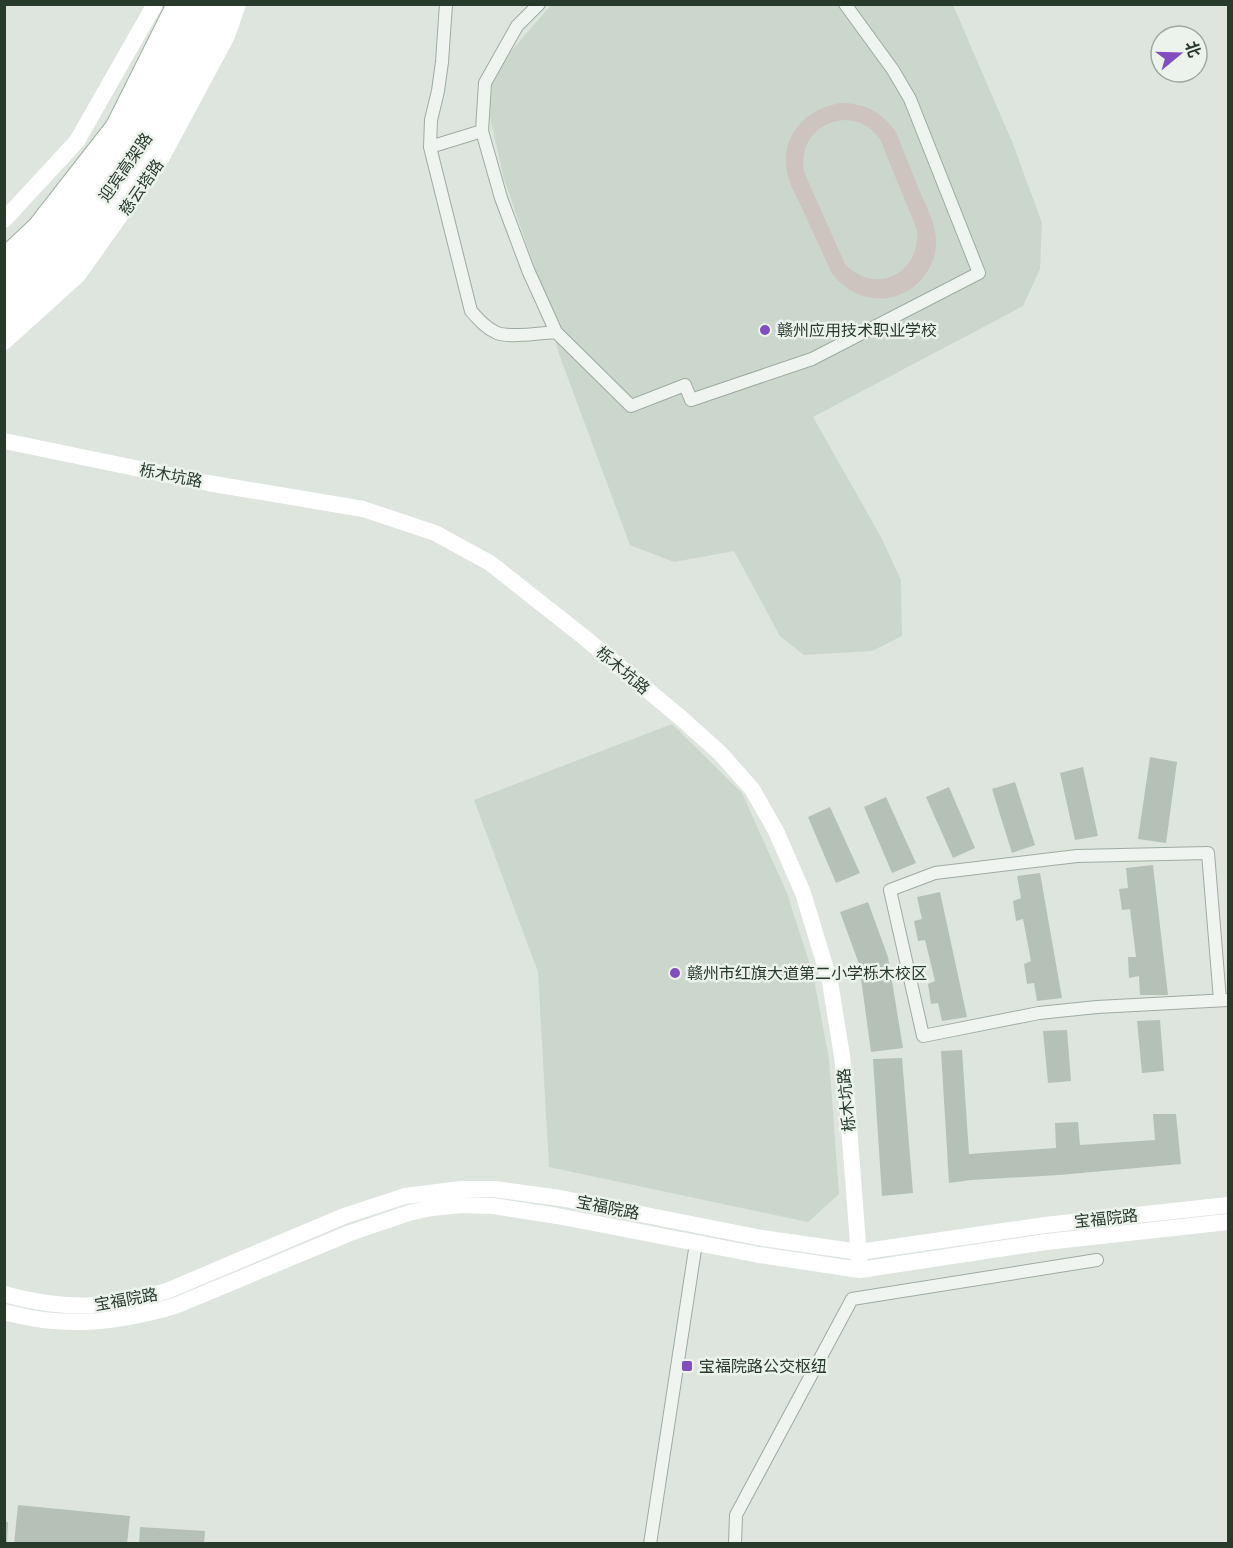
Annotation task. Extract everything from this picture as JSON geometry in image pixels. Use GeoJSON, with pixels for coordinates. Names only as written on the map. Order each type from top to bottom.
{"type":"FeatureCollection","features":[{"type":"Feature","properties":{"kind":"highway","name":"迎宾高架路"},"geometry":{"type":"LineString","coordinates":[[4,281],[48,240],[133,129],[193,4]]}},
{"type":"Feature","properties":{"kind":"highway","name":"迎宾高架路"},"geometry":{"type":"LineString","coordinates":[[4,306],[60,256],[145,143],[205,25],[211,4]]}},
{"type":"Feature","properties":{"kind":"main road"},"geometry":{"type":"LineString","coordinates":[[4,220],[77,141],[155,4]]}},
{"type":"Feature","properties":{"kind":"main road"},"geometry":{"type":"LineString","coordinates":[[4,257],[37,226],[115,126],[176,4]]}},
{"type":"Feature","properties":{"kind":"main road","name":"慈云塔路"},"geometry":{"type":"LineString","coordinates":[[4,323],[69,266],[156,149],[217,32],[225,4]]}},
{"type":"Feature","properties":{"kind":"main road","name":"慈云塔路"},"geometry":{"type":"LineString","coordinates":[[4,342],[78,275],[162,157],[227,36],[238,4]]}},
{"type":"Feature","properties":{"kind":"main road","name":"栎木坑路"},"geometry":{"type":"LineString","coordinates":[[4,441],[208,483],[363,509],[435,533],[490,563],[585,638],[720,753],[752,789],[776,831],[802,893],[830,982],[843,1067],[860,1270]]}},
{"type":"Feature","properties":{"kind":"main road","name":"宝福院路"},"geometry":{"type":"LineString","coordinates":[[4,1294],[53,1305],[83,1306],[107,1305],[150,1297],[344,1216],[405,1196],[461,1189],[494,1189],[560,1198],[762,1238],[859,1252],[1045,1225],[1228,1205]]}},
{"type":"Feature","properties":{"kind":"main road","name":"宝福院路"},"geometry":{"type":"LineString","coordinates":[[4,1312],[50,1321],[80,1323],[108,1321],[144,1314],[175,1306],[350,1233],[387,1220],[432,1208],[462,1205],[493,1206],[557,1216],[759,1255],[860,1270],[1046,1242],[1228,1222]]}},
{"type":"Feature","properties":{"kind":"main road"},"geometry":{"type":"LineString","coordinates":[[696,1243],[700,1226]]}},
{"type":"Feature","properties":{"kind":"street"},"geometry":{"type":"LineString","coordinates":[[446,4],[442,62],[431,120],[430,147],[471,311],[482,324],[499,334],[556,332]]}},
{"type":"Feature","properties":{"kind":"street"},"geometry":{"type":"LineString","coordinates":[[538,4],[517,26],[485,83],[482,131],[501,198],[528,270],[556,332],[630,406],[685,385],[691,400],[812,358],[979,273],[910,99],[893,70],[845,4]]}},
{"type":"Feature","properties":{"kind":"street"},"geometry":{"type":"LineString","coordinates":[[430,147],[482,131]]}},
{"type":"Feature","properties":{"kind":"street"},"geometry":{"type":"LineString","coordinates":[[1208,853],[1224,1000],[1097,1007],[1039,1013],[923,1036],[890,890],[935,873],[1077,856],[1208,853]]}},
{"type":"Feature","properties":{"kind":"street"},"geometry":{"type":"LineString","coordinates":[[650,1544],[696,1243]]}},
{"type":"Feature","properties":{"kind":"street"},"geometry":{"type":"LineString","coordinates":[[735,1544],[736,1515],[852,1299],[1097,1260]]}},
{"type":"Feature","properties":{"kind":"shaded area","name":"赣州应用技术职业学校"},"geometry":{"type":"Polygon","coordinates":[[[551,5],[953,5],[1013,144],[1042,223],[1040,269],[1023,306],[813,417],[881,537],[901,580],[902,636],[872,651],[804,655],[780,636],[734,551],[674,562],[630,545],[559,354],[538,277],[504,179],[490,117],[492,82],[506,57],[551,5]]]}},
{"type":"Feature","properties":{"kind":"shaded area"},"geometry":{"type":"Polygon","coordinates":[[[849,103],[865,107],[879,114],[891,125],[931,217],[936,244],[931,264],[917,284],[897,296],[880,299],[864,296],[850,290],[837,280],[832,274],[789,181],[786,159],[792,135],[806,118],[828,106],[849,103]],[[843,120],[825,126],[812,137],[804,152],[804,172],[845,264],[857,274],[869,278],[882,279],[894,276],[904,269],[912,258],[917,230],[880,139],[864,125],[843,120]]]}},
{"type":"Feature","properties":{"kind":"shaded area","name":"赣州市红旗大道第二小学栎木校区"},"geometry":{"type":"Polygon","coordinates":[[[672,724],[742,793],[787,893],[813,974],[829,1059],[839,1194],[808,1222],[549,1167],[538,972],[474,800],[672,724]]]}},
{"type":"Feature","properties":{"kind":"building"},"geometry":{"type":"Polygon","coordinates":[[[1150,757],[1177,762],[1166,843],[1138,839],[1150,757]]]}},
{"type":"Feature","properties":{"kind":"building"},"geometry":{"type":"Polygon","coordinates":[[[1083,767],[1098,836],[1075,840],[1060,773],[1083,767]]]}},
{"type":"Feature","properties":{"kind":"building"},"geometry":{"type":"Polygon","coordinates":[[[1015,782],[1035,845],[1012,853],[992,789],[1015,782]]]}},
{"type":"Feature","properties":{"kind":"building"},"geometry":{"type":"Polygon","coordinates":[[[949,787],[975,848],[953,858],[926,797],[949,787]]]}},
{"type":"Feature","properties":{"kind":"building"},"geometry":{"type":"Polygon","coordinates":[[[886,797],[916,863],[892,873],[864,807],[886,797]]]}},
{"type":"Feature","properties":{"kind":"building"},"geometry":{"type":"Polygon","coordinates":[[[830,807],[860,873],[836,883],[808,817],[830,807]]]}},
{"type":"Feature","properties":{"kind":"building"},"geometry":{"type":"Polygon","coordinates":[[[1153,865],[1168,995],[1140,995],[1139,976],[1129,978],[1128,957],[1136,957],[1130,909],[1122,910],[1119,889],[1128,888],[1126,868],[1153,865]]]}},
{"type":"Feature","properties":{"kind":"building"},"geometry":{"type":"Polygon","coordinates":[[[1040,873],[1062,998],[1037,1001],[1034,983],[1027,984],[1024,964],[1031,961],[1023,919],[1016,921],[1013,901],[1021,898],[1017,876],[1040,873]]]}},
{"type":"Feature","properties":{"kind":"building"},"geometry":{"type":"Polygon","coordinates":[[[940,892],[967,1017],[942,1021],[938,1003],[931,1004],[928,984],[935,981],[925,940],[918,941],[914,921],[922,919],[917,897],[940,892]]]}},
{"type":"Feature","properties":{"kind":"building"},"geometry":{"type":"Polygon","coordinates":[[[868,902],[888,957],[903,1048],[871,1052],[859,964],[840,912],[868,902]]]}},
{"type":"Feature","properties":{"kind":"building"},"geometry":{"type":"Polygon","coordinates":[[[1160,1020],[1164,1071],[1142,1073],[1137,1021],[1160,1020]]]}},
{"type":"Feature","properties":{"kind":"building"},"geometry":{"type":"Polygon","coordinates":[[[1067,1030],[1071,1081],[1048,1083],[1043,1031],[1067,1030]]]}},
{"type":"Feature","properties":{"kind":"building"},"geometry":{"type":"Polygon","coordinates":[[[962,1050],[969,1154],[1056,1148],[1055,1123],[1078,1122],[1080,1145],[1155,1140],[1153,1114],[1176,1114],[1181,1164],[949,1183],[941,1051],[962,1050]]]}},
{"type":"Feature","properties":{"kind":"building"},"geometry":{"type":"Polygon","coordinates":[[[902,1058],[913,1193],[882,1196],[873,1059],[902,1058]]]}},
{"type":"Feature","properties":{"kind":"building"},"geometry":{"type":"Polygon","coordinates":[[[18,1505],[130,1516],[127,1544],[14,1544],[18,1505]]]}},
{"type":"Feature","properties":{"kind":"building"},"geometry":{"type":"Polygon","coordinates":[[[4,1522],[8,1522],[7,1544],[4,1544],[4,1522]]]}},
{"type":"Feature","properties":{"kind":"building"},"geometry":{"type":"Polygon","coordinates":[[[140,1527],[205,1531],[204,1544],[139,1544],[140,1527]]]}},
{"type":"Feature","properties":{"kind":"place","name":"赣州应用技术职业学校"},"geometry":{"type":"Point","coordinates":[765,330]}},
{"type":"Feature","properties":{"kind":"place","name":"赣州市红旗大道第二小学栎木校区"},"geometry":{"type":"Point","coordinates":[675,973]}},
{"type":"Feature","properties":{"kind":"place","name":"宝福院路公交枢纽"},"geometry":{"type":"Point","coordinates":[687,1366]}}]}
